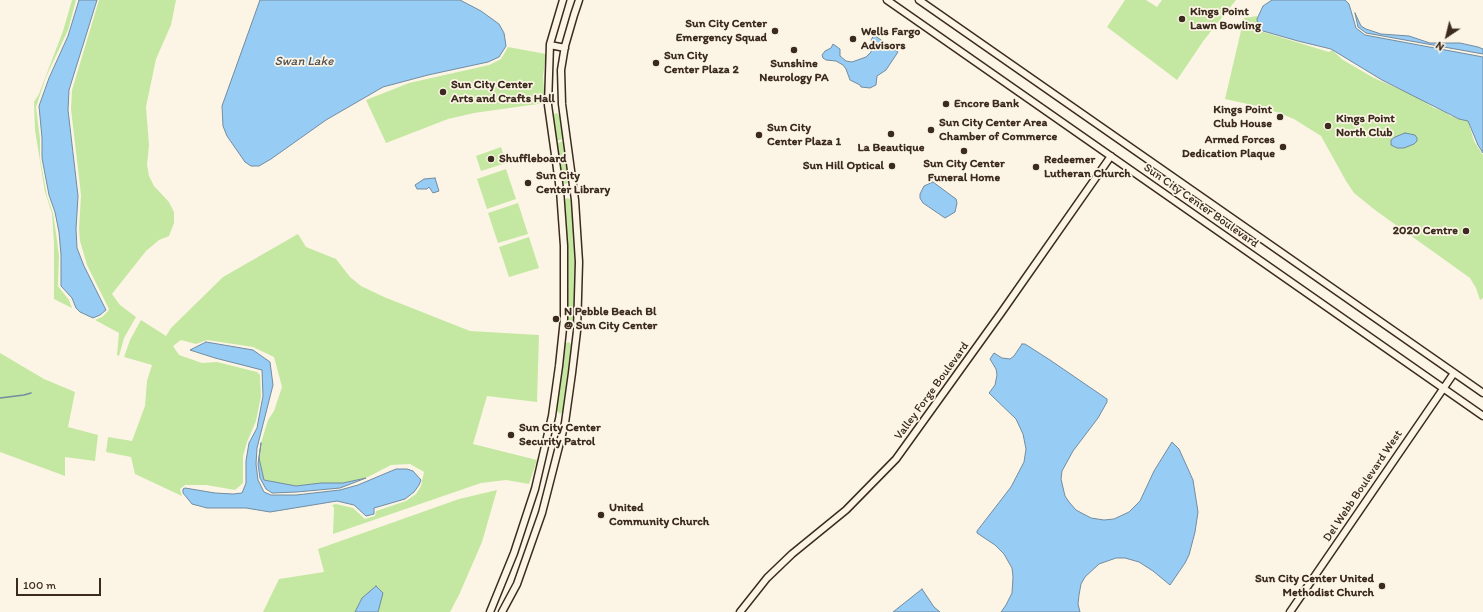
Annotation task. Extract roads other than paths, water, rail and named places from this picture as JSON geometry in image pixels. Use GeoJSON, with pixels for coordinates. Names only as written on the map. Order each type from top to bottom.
{"type":"FeatureCollection","features":[{"type":"Feature","properties":{"kind":"street"},"geometry":{"type":"LineString","coordinates":[[490,612],[514,553],[535,489],[551,420],[559,366],[562,332],[564,265],[560,190],[548,105],[550,45],[563,0]]}},
{"type":"Feature","properties":{"kind":"street"},"geometry":{"type":"LineString","coordinates":[[502,612],[517,584],[527,558],[548,492],[565,423],[577,331],[579,262],[575,200],[562,104],[561,70],[565,48],[579,0]]}},
{"type":"Feature","properties":{"kind":"street","name":"Sun City Center Boulevard"},"geometry":{"type":"LineString","coordinates":[[887,0],[1483,416]]}},
{"type":"Feature","properties":{"kind":"street","name":"Sun City Center Boulevard"},"geometry":{"type":"LineString","coordinates":[[919,0],[1483,393]]}},
{"type":"Feature","properties":{"kind":"street"},"geometry":{"type":"LineString","coordinates":[[550,45],[565,48]]}},
{"type":"Feature","properties":{"kind":"street","name":"Valley Forge Boulevard"},"geometry":{"type":"LineString","coordinates":[[740,612],[767,578],[792,554],[846,510],[896,459],[971,356],[1110,156]]}},
{"type":"Feature","properties":{"kind":"street","name":"Del Webb Boulevard West"},"geometry":{"type":"LineString","coordinates":[[1290,612],[1454,373]]}},
{"type":"Feature","properties":{"kind":"street"},"geometry":{"type":"LineString","coordinates":[[551,420],[565,423]]}},
{"type":"Feature","properties":{"kind":"street"},"geometry":{"type":"LineString","coordinates":[[514,553],[527,558]]}},
{"type":"Feature","properties":{"kind":"street"},"geometry":{"type":"LineString","coordinates":[[504,578],[517,584]]}},
{"type":"Feature","properties":{"kind":"water"},"geometry":{"type":"Polygon","coordinates":[[[79,0],[97,0],[69,90],[68,110],[78,196],[76,229],[77,248],[84,266],[106,310],[93,318],[80,312],[76,308],[72,298],[61,286],[59,232],[55,212],[49,195],[42,158],[39,106],[49,78],[68,36],[79,0]]]}},
{"type":"Feature","properties":{"kind":"water","name":"Swan Lake"},"geometry":{"type":"Polygon","coordinates":[[[260,0],[460,0],[481,11],[499,24],[504,33],[506,46],[499,57],[488,62],[428,75],[383,87],[326,120],[271,159],[259,166],[251,166],[245,162],[227,136],[223,126],[222,106],[260,0]]]}},
{"type":"Feature","properties":{"kind":"water"},"geometry":{"type":"Polygon","coordinates":[[[1272,0],[1345,0],[1349,4],[1356,28],[1365,35],[1483,57],[1483,153],[1468,121],[1459,119],[1382,80],[1331,49],[1263,31],[1258,26],[1257,19],[1263,6],[1272,0]]]}},
{"type":"Feature","properties":{"kind":"water"},"geometry":{"type":"Polygon","coordinates":[[[1355,13],[1361,26],[1381,34],[1409,36],[1430,43],[1460,43],[1483,49],[1483,54],[1366,33],[1358,27],[1355,13]]]}},
{"type":"Feature","properties":{"kind":"water"},"geometry":{"type":"Polygon","coordinates":[[[874,35],[898,52],[886,70],[877,76],[876,85],[870,88],[861,87],[850,80],[843,65],[836,61],[826,60],[823,58],[822,55],[825,51],[831,48],[833,44],[840,49],[840,56],[846,61],[852,62],[866,57],[871,52],[873,44],[871,40],[874,35]]]}},
{"type":"Feature","properties":{"kind":"water"},"geometry":{"type":"Polygon","coordinates":[[[1405,133],[1415,135],[1417,141],[1414,144],[1404,148],[1397,148],[1391,145],[1391,140],[1405,133]]]}},
{"type":"Feature","properties":{"kind":"water"},"geometry":{"type":"Polygon","coordinates":[[[435,178],[439,191],[433,193],[429,187],[427,189],[417,189],[415,185],[424,179],[435,178]]]}},
{"type":"Feature","properties":{"kind":"water"},"geometry":{"type":"Polygon","coordinates":[[[933,182],[956,199],[957,203],[955,212],[945,218],[923,203],[920,198],[920,194],[924,186],[933,182]]]}},
{"type":"Feature","properties":{"kind":"water"},"geometry":{"type":"Polygon","coordinates":[[[206,342],[253,350],[270,362],[273,385],[257,448],[256,464],[258,480],[264,492],[271,495],[296,495],[340,490],[358,485],[396,469],[407,469],[413,471],[421,480],[419,485],[414,492],[405,499],[374,508],[374,514],[366,516],[354,505],[337,501],[270,512],[246,508],[207,508],[192,504],[183,493],[183,489],[185,488],[215,493],[242,493],[246,483],[246,461],[249,443],[257,428],[263,396],[262,370],[190,350],[206,342]]]}},
{"type":"Feature","properties":{"kind":"water"},"geometry":{"type":"Polygon","coordinates":[[[1022,344],[1025,344],[1050,360],[1107,399],[1107,402],[1098,418],[1073,451],[1062,471],[1061,479],[1065,496],[1076,510],[1091,518],[1104,520],[1114,519],[1129,512],[1140,501],[1154,471],[1172,442],[1179,449],[1193,480],[1198,512],[1189,555],[1170,585],[1139,562],[1125,558],[1116,558],[1099,564],[1085,577],[1081,584],[1079,595],[1078,604],[1080,612],[1001,612],[1012,593],[1012,568],[1004,554],[995,545],[977,533],[977,531],[1011,487],[1024,462],[1026,449],[1023,434],[1016,419],[989,393],[995,385],[997,375],[996,369],[990,359],[994,353],[1002,358],[1010,359],[1014,356],[1022,344]]]}},
{"type":"Feature","properties":{"kind":"water"},"geometry":{"type":"Polygon","coordinates":[[[261,443],[259,458],[264,480],[296,486],[321,483],[343,483],[366,478],[340,488],[272,493],[266,489],[260,478],[258,464],[261,443]]]}},
{"type":"Feature","properties":{"kind":"water"},"geometry":{"type":"Polygon","coordinates":[[[376,586],[383,593],[378,612],[355,612],[362,598],[376,586]]]}},
{"type":"Feature","properties":{"kind":"water"},"geometry":{"type":"Polygon","coordinates":[[[922,589],[934,607],[940,612],[893,612],[922,589]]]}},
{"type":"Feature","properties":{"kind":"waterway"},"geometry":{"type":"LineString","coordinates":[[0,398],[31,393]]}},
{"type":"Feature","properties":{"kind":"place","name":"Kings Point Lawn Bowling"},"geometry":{"type":"Point","coordinates":[1182,19]}},
{"type":"Feature","properties":{"kind":"place","name":"Sun City Center Emergency Squad"},"geometry":{"type":"Point","coordinates":[775,31]}},
{"type":"Feature","properties":{"kind":"place","name":"Wells Fargo Advisors"},"geometry":{"type":"Point","coordinates":[853,39]}},
{"type":"Feature","properties":{"kind":"place","name":"Sunshine Neurology PA"},"geometry":{"type":"Point","coordinates":[794,50]}},
{"type":"Feature","properties":{"kind":"place","name":"Sun City Center Plaza 2"},"geometry":{"type":"Point","coordinates":[656,63]}},
{"type":"Feature","properties":{"kind":"place","name":"Sun City Center Arts and Crafts Hall"},"geometry":{"type":"Point","coordinates":[443,92]}},
{"type":"Feature","properties":{"kind":"place","name":"Encore Bank"},"geometry":{"type":"Point","coordinates":[946,104]}},
{"type":"Feature","properties":{"kind":"place","name":"Kings Point Club House"},"geometry":{"type":"Point","coordinates":[1280,117]}},
{"type":"Feature","properties":{"kind":"place","name":"Kings Point North Club"},"geometry":{"type":"Point","coordinates":[1328,126]}},
{"type":"Feature","properties":{"kind":"place","name":"Sun City Center Area Chamber of Commerce"},"geometry":{"type":"Point","coordinates":[931,130]}},
{"type":"Feature","properties":{"kind":"place","name":"La Beautique"},"geometry":{"type":"Point","coordinates":[891,134]}},
{"type":"Feature","properties":{"kind":"place","name":"Sun City Center Plaza 1"},"geometry":{"type":"Point","coordinates":[759,135]}},
{"type":"Feature","properties":{"kind":"place","name":"Armed Forces Dedication Plaque"},"geometry":{"type":"Point","coordinates":[1283,147]}},
{"type":"Feature","properties":{"kind":"place","name":"Sun City Center Funeral Home"},"geometry":{"type":"Point","coordinates":[964,151]}},
{"type":"Feature","properties":{"kind":"place","name":"Shuffleboard"},"geometry":{"type":"Point","coordinates":[491,159]}},
{"type":"Feature","properties":{"kind":"place","name":"Sun Hill Optical"},"geometry":{"type":"Point","coordinates":[892,166]}},
{"type":"Feature","properties":{"kind":"place","name":"Redeemer Lutheran Church"},"geometry":{"type":"Point","coordinates":[1036,167]}},
{"type":"Feature","properties":{"kind":"place","name":"Sun City Center Library"},"geometry":{"type":"Point","coordinates":[528,183]}},
{"type":"Feature","properties":{"kind":"place","name":"2020 Centre"},"geometry":{"type":"Point","coordinates":[1466,231]}},
{"type":"Feature","properties":{"kind":"place","name":"N Pebble Beach Bl @ Sun City Center"},"geometry":{"type":"Point","coordinates":[556,319]}},
{"type":"Feature","properties":{"kind":"place","name":"Sun City Center Security Patrol"},"geometry":{"type":"Point","coordinates":[511,435]}},
{"type":"Feature","properties":{"kind":"place","name":"United Community Church"},"geometry":{"type":"Point","coordinates":[601,515]}},
{"type":"Feature","properties":{"kind":"place","name":"Sun City Center United Methodist Church"},"geometry":{"type":"Point","coordinates":[1382,586]}}]}
